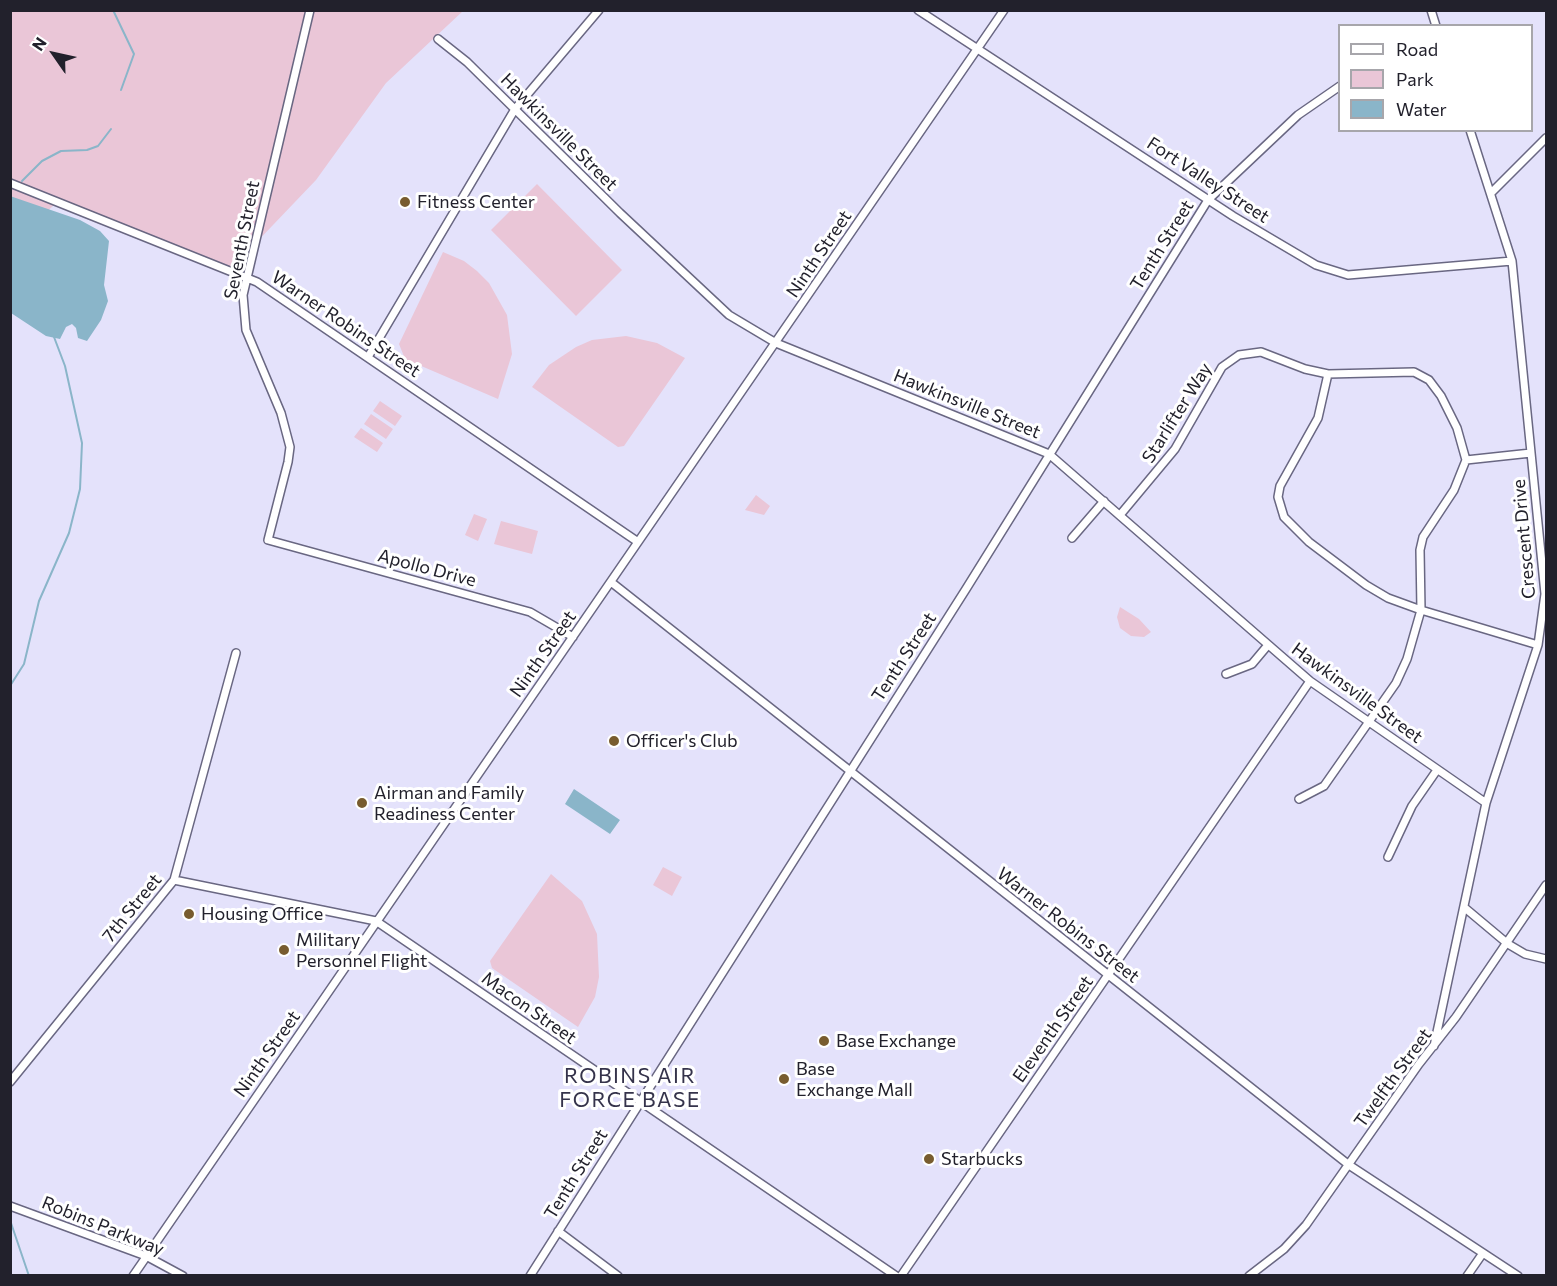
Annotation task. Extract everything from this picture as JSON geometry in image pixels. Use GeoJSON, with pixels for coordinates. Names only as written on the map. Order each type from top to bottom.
{"type":"FeatureCollection","features":[{"type":"Feature","properties":{"kind":"street","name":"Seventh Street"},"geometry":{"type":"LineString","coordinates":[[267,540],[290,447],[281,413],[246,330],[243,303],[246,277],[309,10]]}},
{"type":"Feature","properties":{"kind":"street"},"geometry":{"type":"LineString","coordinates":[[368,357],[515,109],[599,10]]}},
{"type":"Feature","properties":{"kind":"street","name":"Fort Valley Street"},"geometry":{"type":"LineString","coordinates":[[918,10],[1208,200],[1306,261],[1341,273],[1377,274],[1512,261]]}},
{"type":"Feature","properties":{"kind":"street"},"geometry":{"type":"LineString","coordinates":[[977,49],[1004,10]]}},
{"type":"Feature","properties":{"kind":"street","name":"Hawkinsville Street"},"geometry":{"type":"LineString","coordinates":[[438,39],[467,62],[712,301],[776,343],[1049,454],[1310,681],[1486,803]]}},
{"type":"Feature","properties":{"kind":"street","name":"Ninth Street"},"geometry":{"type":"LineString","coordinates":[[133,1275],[977,49]]}},
{"type":"Feature","properties":{"kind":"street","name":"Tenth Street"},"geometry":{"type":"LineString","coordinates":[[530,1275],[1208,200],[1298,115],[1338,87]]}},
{"type":"Feature","properties":{"kind":"street","name":"Crescent Drive"},"geometry":{"type":"LineString","coordinates":[[1434,1046],[1486,803],[1538,645],[1545,594],[1512,261],[1471,132]]}},
{"type":"Feature","properties":{"kind":"street"},"geometry":{"type":"LineString","coordinates":[[1491,193],[1546,138]]}},
{"type":"Feature","properties":{"kind":"street","name":"Warner Robins Street"},"geometry":{"type":"LineString","coordinates":[[10,183],[246,277],[368,357],[638,542]]}},
{"type":"Feature","properties":{"kind":"street","name":"Starlifter Way"},"geometry":{"type":"LineString","coordinates":[[1120,515],[1175,449],[1214,379],[1230,359],[1248,352],[1261,352],[1305,369],[1328,374],[1401,370],[1414,372],[1429,380],[1442,396],[1457,428],[1466,460]]}},
{"type":"Feature","properties":{"kind":"street"},"geometry":{"type":"LineString","coordinates":[[1328,374],[1318,418],[1280,486],[1280,508],[1294,530],[1366,585],[1388,598],[1538,645]]}},
{"type":"Feature","properties":{"kind":"street"},"geometry":{"type":"LineString","coordinates":[[1299,799],[1324,786],[1396,683],[1407,659],[1421,610],[1423,595],[1420,550],[1423,537],[1454,490],[1466,460],[1531,453]]}},
{"type":"Feature","properties":{"kind":"street"},"geometry":{"type":"LineString","coordinates":[[1072,538],[1104,501]]}},
{"type":"Feature","properties":{"kind":"street","name":"Apollo Drive"},"geometry":{"type":"LineString","coordinates":[[267,540],[530,612],[573,638]]}},
{"type":"Feature","properties":{"kind":"street","name":"Warner Robins Street"},"geometry":{"type":"LineString","coordinates":[[612,582],[1349,1165],[1518,1275]]}},
{"type":"Feature","properties":{"kind":"street"},"geometry":{"type":"LineString","coordinates":[[1226,674],[1252,664],[1268,645]]}},
{"type":"Feature","properties":{"kind":"street","name":"7th Street"},"geometry":{"type":"LineString","coordinates":[[10,1082],[174,880],[236,653]]}},
{"type":"Feature","properties":{"kind":"street","name":"Eleventh Street"},"geometry":{"type":"LineString","coordinates":[[901,1275],[1310,681]]}},
{"type":"Feature","properties":{"kind":"street"},"geometry":{"type":"LineString","coordinates":[[1388,857],[1412,806],[1437,770]]}},
{"type":"Feature","properties":{"kind":"street","name":"Macon Street"},"geometry":{"type":"LineString","coordinates":[[174,880],[376,921],[896,1275]]}},
{"type":"Feature","properties":{"kind":"street","name":"Twelfth Street"},"geometry":{"type":"LineString","coordinates":[[1249,1275],[1284,1249],[1306,1225],[1508,944],[1546,885]]}},
{"type":"Feature","properties":{"kind":"street"},"geometry":{"type":"LineString","coordinates":[[1464,908],[1508,944],[1525,954],[1546,959]]}},
{"type":"Feature","properties":{"kind":"street","name":"Robins Parkway"},"geometry":{"type":"LineString","coordinates":[[10,1206],[146,1256],[183,1275]]}},
{"type":"Feature","properties":{"kind":"street"},"geometry":{"type":"LineString","coordinates":[[558,1231],[618,1275]]}},
{"type":"Feature","properties":{"kind":"street"},"geometry":{"type":"LineString","coordinates":[[1467,1275],[1483,1253]]}},
{"type":"Feature","properties":{"kind":"green space"},"geometry":{"type":"Polygon","coordinates":[[[11,11],[463,11],[386,83],[316,180],[230,270],[54,205],[11,245],[11,11]]]}},
{"type":"Feature","properties":{"kind":"green space"},"geometry":{"type":"Polygon","coordinates":[[[537,184],[622,270],[576,316],[491,230],[537,184]]]}},
{"type":"Feature","properties":{"kind":"green space"},"geometry":{"type":"Polygon","coordinates":[[[443,252],[464,261],[477,271],[489,283],[507,315],[512,354],[498,399],[405,359],[399,344],[443,252]]]}},
{"type":"Feature","properties":{"kind":"green space"},"geometry":{"type":"Polygon","coordinates":[[[626,336],[657,343],[685,358],[624,446],[618,447],[532,387],[549,365],[576,347],[592,340],[626,336]]]}},
{"type":"Feature","properties":{"kind":"green space"},"geometry":{"type":"Polygon","coordinates":[[[380,401],[402,416],[395,426],[373,411],[380,401]]]}},
{"type":"Feature","properties":{"kind":"green space"},"geometry":{"type":"Polygon","coordinates":[[[371,414],[393,429],[386,439],[364,424],[371,414]]]}},
{"type":"Feature","properties":{"kind":"green space"},"geometry":{"type":"Polygon","coordinates":[[[361,428],[383,443],[377,452],[354,437],[361,428]]]}},
{"type":"Feature","properties":{"kind":"green space"},"geometry":{"type":"Polygon","coordinates":[[[756,495],[770,506],[764,515],[745,510],[756,495]]]}},
{"type":"Feature","properties":{"kind":"green space"},"geometry":{"type":"Polygon","coordinates":[[[474,514],[487,519],[478,541],[465,535],[474,514]]]}},
{"type":"Feature","properties":{"kind":"green space"},"geometry":{"type":"Polygon","coordinates":[[[501,521],[538,531],[532,554],[494,544],[501,521]]]}},
{"type":"Feature","properties":{"kind":"green space"},"geometry":{"type":"Polygon","coordinates":[[[1120,607],[1139,619],[1151,632],[1144,637],[1131,636],[1120,628],[1117,617],[1120,607]]]}},
{"type":"Feature","properties":{"kind":"green space"},"geometry":{"type":"Polygon","coordinates":[[[663,867],[682,877],[672,896],[653,885],[663,867]]]}},
{"type":"Feature","properties":{"kind":"green space"},"geometry":{"type":"Polygon","coordinates":[[[551,874],[582,901],[597,934],[599,977],[595,997],[578,1027],[492,968],[490,961],[551,874]]]}},
{"type":"Feature","properties":{"kind":"water"},"geometry":{"type":"Polygon","coordinates":[[[10,196],[80,220],[100,231],[109,241],[104,285],[108,301],[101,320],[87,341],[78,338],[76,328],[72,324],[66,327],[60,339],[46,336],[11,313],[10,196]]]}},
{"type":"Feature","properties":{"kind":"water"},"geometry":{"type":"Polygon","coordinates":[[[574,789],[620,820],[610,834],[565,804],[574,789]]]}},
{"type":"Feature","properties":{"kind":"waterway"},"geometry":{"type":"LineString","coordinates":[[113,10],[134,54],[121,90]]}},
{"type":"Feature","properties":{"kind":"waterway"},"geometry":{"type":"LineString","coordinates":[[22,181],[42,161],[61,151],[87,150],[98,146],[111,129]]}},
{"type":"Feature","properties":{"kind":"waterway"},"geometry":{"type":"LineString","coordinates":[[10,686],[24,664],[39,601],[69,533],[80,489],[82,443],[65,366],[54,337]]}},
{"type":"Feature","properties":{"kind":"waterway"},"geometry":{"type":"LineString","coordinates":[[11,1223],[29,1276]]}},
{"type":"Feature","properties":{"kind":"place","name":"Fitness Center"},"geometry":{"type":"Point","coordinates":[405,202]}},
{"type":"Feature","properties":{"kind":"place","name":"Officer's Club"},"geometry":{"type":"Point","coordinates":[614,741]}},
{"type":"Feature","properties":{"kind":"place","name":"Airman and Family Readiness Center"},"geometry":{"type":"Point","coordinates":[362,803]}},
{"type":"Feature","properties":{"kind":"place","name":"Housing Office"},"geometry":{"type":"Point","coordinates":[189,914]}},
{"type":"Feature","properties":{"kind":"place","name":"Military Personnel Flight"},"geometry":{"type":"Point","coordinates":[284,950]}},
{"type":"Feature","properties":{"kind":"place","name":"Base Exchange"},"geometry":{"type":"Point","coordinates":[824,1041]}},
{"type":"Feature","properties":{"kind":"place","name":"Base Exchange Mall"},"geometry":{"type":"Point","coordinates":[784,1079]}},
{"type":"Feature","properties":{"kind":"place","name":"Starbucks"},"geometry":{"type":"Point","coordinates":[929,1159]}},
{"type":"Feature","properties":{"kind":"district","name":"ROBINS AIR FORCE BASE"},"geometry":{"type":"Point","coordinates":[630,1088]}}]}
